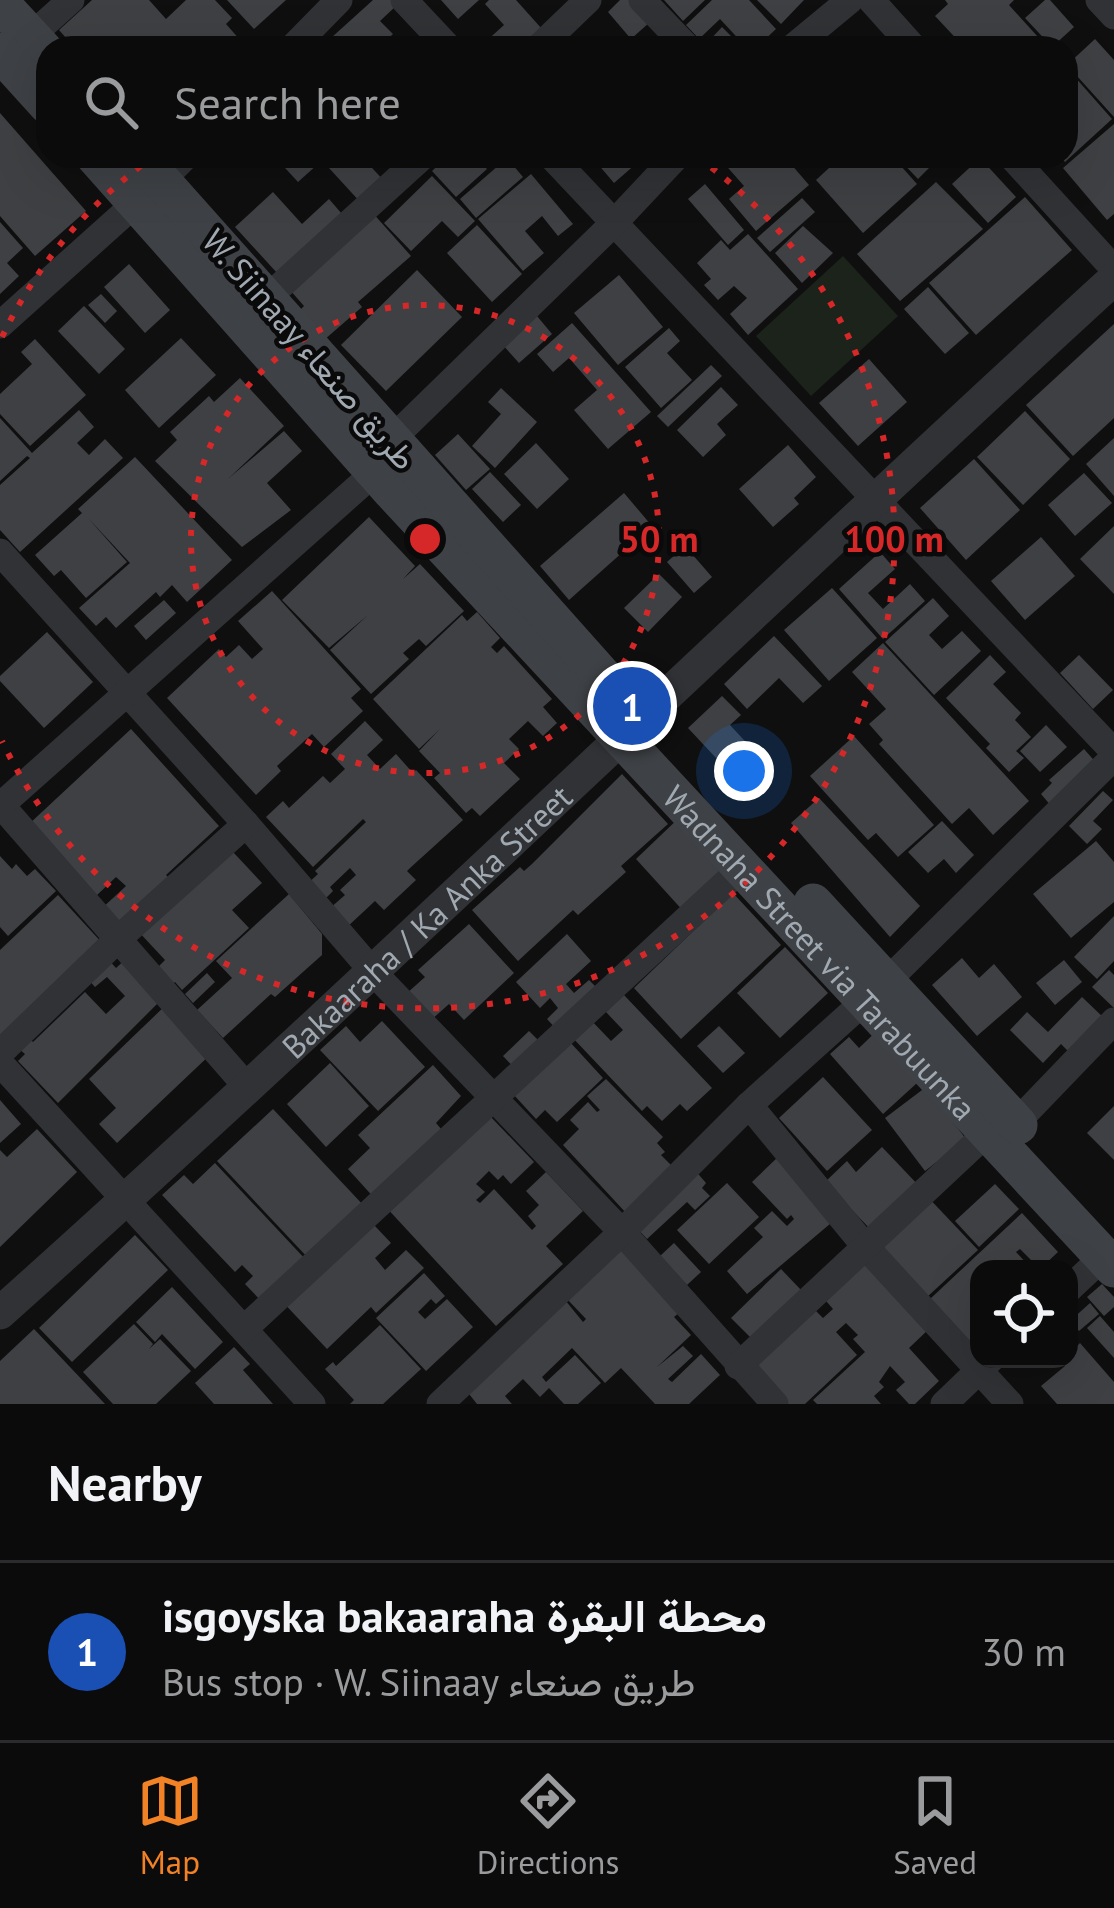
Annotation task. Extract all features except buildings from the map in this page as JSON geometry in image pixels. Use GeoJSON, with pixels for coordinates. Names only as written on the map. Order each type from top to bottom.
{"type":"FeatureCollection","features":[{"type":"Feature","properties":{"kind":"main road"},"geometry":{"type":"LineString","coordinates":[[0,3],[26,48]]}},
{"type":"Feature","properties":{"kind":"main road"},"geometry":{"type":"LineString","coordinates":[[156,174],[383,456]]}},
{"type":"Feature","properties":{"kind":"main road","name":"W. Siinaay طريق صنعاء"},"geometry":{"type":"LineString","coordinates":[[156,174],[267,298],[383,456],[877,990],[1110,1252]]}},
{"type":"Feature","properties":{"kind":"main road","name":"Wadnaha Street via Tarabuunka"},"geometry":{"type":"LineString","coordinates":[[631,728],[743,867],[877,990]]}},
{"type":"Feature","properties":{"kind":"street"},"geometry":{"type":"LineString","coordinates":[[37,36],[71,0]]}},
{"type":"Feature","properties":{"kind":"street"},"geometry":{"type":"LineString","coordinates":[[304,36],[339,0]]}},
{"type":"Feature","properties":{"kind":"street"},"geometry":{"type":"LineString","coordinates":[[404,0],[438,36]]}},
{"type":"Feature","properties":{"kind":"street"},"geometry":{"type":"LineString","coordinates":[[550,36],[588,0]]}},
{"type":"Feature","properties":{"kind":"street"},"geometry":{"type":"LineString","coordinates":[[642,0],[676,36]]}},
{"type":"Feature","properties":{"kind":"street"},"geometry":{"type":"LineString","coordinates":[[806,36],[850,0]]}},
{"type":"Feature","properties":{"kind":"street"},"geometry":{"type":"LineString","coordinates":[[871,0],[903,36]]}},
{"type":"Feature","properties":{"kind":"street"},"geometry":{"type":"LineString","coordinates":[[1099,0],[1114,16]]}},
{"type":"Feature","properties":{"kind":"street"},"geometry":{"type":"LineString","coordinates":[[267,298],[409,168]]}},
{"type":"Feature","properties":{"kind":"street"},"geometry":{"type":"LineString","coordinates":[[440,1404],[749,1105],[877,990],[1114,754],[562,168]]}},
{"type":"Feature","properties":{"kind":"street"},"geometry":{"type":"LineString","coordinates":[[249,1089],[0,805],[383,456],[666,168]]}},
{"type":"Feature","properties":{"kind":"street"},"geometry":{"type":"LineString","coordinates":[[1022,168],[1114,269]]}},
{"type":"Feature","properties":{"kind":"street"},"geometry":{"type":"LineString","coordinates":[[0,325],[156,174]]}},
{"type":"Feature","properties":{"kind":"street","name":"Bakaaraha / Ka Anka Street"},"geometry":{"type":"LineString","coordinates":[[0,1313],[374,973],[1114,279]]}},
{"type":"Feature","properties":{"kind":"street"},"geometry":{"type":"LineString","coordinates":[[4,564],[126,690],[374,973],[622,1232],[775,1404]]}},
{"type":"Feature","properties":{"kind":"street"},"geometry":{"type":"LineString","coordinates":[[0,1053],[246,824]]}},
{"type":"Feature","properties":{"kind":"street"},"geometry":{"type":"LineString","coordinates":[[244,1329],[743,867]]}},
{"type":"Feature","properties":{"kind":"street"},"geometry":{"type":"LineString","coordinates":[[738,1366],[864,1244],[1002,1128],[1114,1021]]}},
{"type":"Feature","properties":{"kind":"street"},"geometry":{"type":"LineString","coordinates":[[0,1063],[311,1404]]}},
{"type":"Feature","properties":{"kind":"street"},"geometry":{"type":"LineString","coordinates":[[749,1105],[864,1244],[970,1349]]}},
{"type":"Feature","properties":{"kind":"street"},"geometry":{"type":"LineString","coordinates":[[1078,1281],[1110,1252]]}},
{"type":"Feature","properties":{"kind":"street"},"geometry":{"type":"LineString","coordinates":[[944,1404],[981,1368]]}},
{"type":"Feature","properties":{"kind":"street"},"geometry":{"type":"LineString","coordinates":[[988,1368],[1010,1404]]}},
{"type":"Feature","properties":{"kind":"shaded area"},"geometry":{"type":"Polygon","coordinates":[[[843,256],[898,316],[811,396],[756,336],[843,256]]]}},
{"type":"Feature","properties":{"kind":"place","name":"isgoyska bakaaraha محطة البقرة"},"geometry":{"type":"Point","coordinates":[632,706]}}]}
